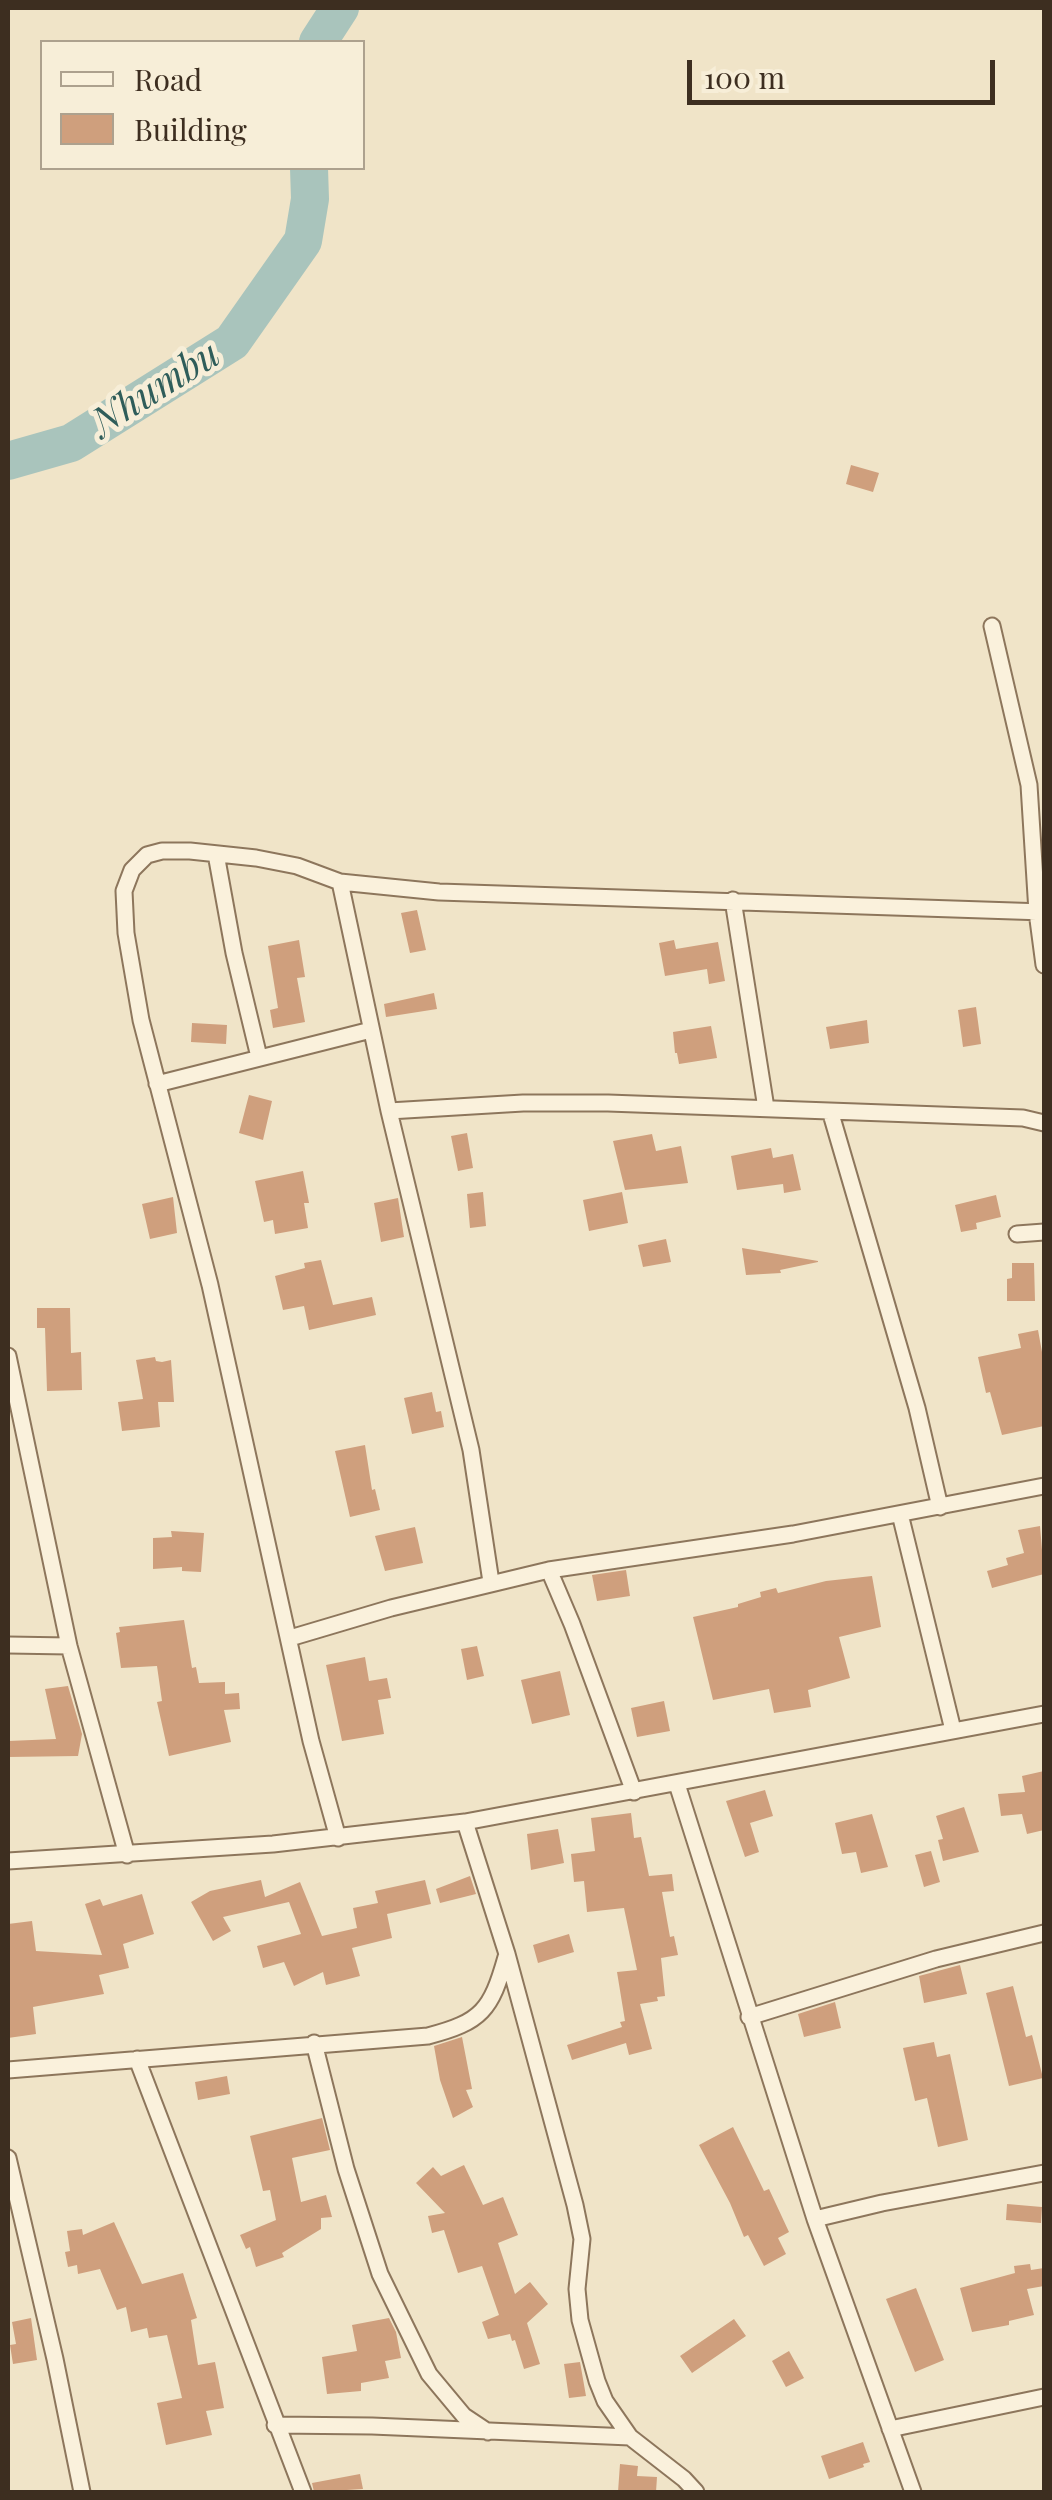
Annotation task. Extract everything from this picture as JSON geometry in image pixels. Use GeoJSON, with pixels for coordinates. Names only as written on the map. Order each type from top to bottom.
{"type":"FeatureCollection","features":[{"type":"Feature","properties":{"kind":"street"},"geometry":{"type":"LineString","coordinates":[[992,626],[1029,786],[1044,966]]}},
{"type":"Feature","properties":{"kind":"street"},"geometry":{"type":"LineString","coordinates":[[338,1838],[311,1741],[210,1285],[141,1020],[126,933],[124,891],[132,870],[147,855],[162,851],[297,866],[340,882],[374,887],[496,896],[1041,912]]}},
{"type":"Feature","properties":{"kind":"street"},"geometry":{"type":"LineString","coordinates":[[216,854],[259,1057]]}},
{"type":"Feature","properties":{"kind":"street"},"geometry":{"type":"LineString","coordinates":[[340,882],[389,1111],[470,1450],[491,1582]]}},
{"type":"Feature","properties":{"kind":"street"},"geometry":{"type":"LineString","coordinates":[[733,900],[766,1108]]}},
{"type":"Feature","properties":{"kind":"street"},"geometry":{"type":"LineString","coordinates":[[157,1084],[371,1030]]}},
{"type":"Feature","properties":{"kind":"street"},"geometry":{"type":"LineString","coordinates":[[389,1111],[523,1103],[766,1108],[831,1114],[1023,1118],[1044,1123]]}},
{"type":"Feature","properties":{"kind":"street"},"geometry":{"type":"LineString","coordinates":[[1023,1118],[1044,1108]]}},
{"type":"Feature","properties":{"kind":"street"},"geometry":{"type":"LineString","coordinates":[[831,1114],[918,1408],[940,1507]]}},
{"type":"Feature","properties":{"kind":"street"},"geometry":{"type":"LineString","coordinates":[[1017,1234],[1044,1232]]}},
{"type":"Feature","properties":{"kind":"street"},"geometry":{"type":"LineString","coordinates":[[8,1356],[69,1646],[127,1855]]}},
{"type":"Feature","properties":{"kind":"street"},"geometry":{"type":"LineString","coordinates":[[290,1638],[491,1582],[549,1570],[793,1534],[1044,1486]]}},
{"type":"Feature","properties":{"kind":"street"},"geometry":{"type":"LineString","coordinates":[[900,1514],[953,1730]]}},
{"type":"Feature","properties":{"kind":"street"},"geometry":{"type":"LineString","coordinates":[[549,1570],[634,1792]]}},
{"type":"Feature","properties":{"kind":"street"},"geometry":{"type":"LineString","coordinates":[[8,1645],[69,1646]]}},
{"type":"Feature","properties":{"kind":"street"},"geometry":{"type":"LineString","coordinates":[[8,1860],[338,1838],[464,1822],[1044,1714]]}},
{"type":"Feature","properties":{"kind":"street"},"geometry":{"type":"LineString","coordinates":[[677,1784],[816,2219],[912,2492]]}},
{"type":"Feature","properties":{"kind":"street"},"geometry":{"type":"LineString","coordinates":[[464,1822],[507,1954],[582,2239],[576,2288],[586,2354],[606,2402],[630,2437],[696,2492]]}},
{"type":"Feature","properties":{"kind":"street"},"geometry":{"type":"LineString","coordinates":[[749,2017],[936,1959],[1044,1933]]}},
{"type":"Feature","properties":{"kind":"street"},"geometry":{"type":"LineString","coordinates":[[8,2070],[428,2036],[463,2027],[486,2009],[496,1992],[507,1954]]}},
{"type":"Feature","properties":{"kind":"street"},"geometry":{"type":"LineString","coordinates":[[314,2043],[346,2170],[380,2274],[428,2374],[464,2416],[488,2432]]}},
{"type":"Feature","properties":{"kind":"street"},"geometry":{"type":"LineString","coordinates":[[137,2060],[303,2492]]}},
{"type":"Feature","properties":{"kind":"street"},"geometry":{"type":"LineString","coordinates":[[8,2158],[82,2492]]}},
{"type":"Feature","properties":{"kind":"street"},"geometry":{"type":"LineString","coordinates":[[816,2219],[1044,2173]]}},
{"type":"Feature","properties":{"kind":"street"},"geometry":{"type":"LineString","coordinates":[[890,2429],[1044,2396]]}},
{"type":"Feature","properties":{"kind":"street"},"geometry":{"type":"LineString","coordinates":[[276,2426],[630,2437]]}},
{"type":"Feature","properties":{"kind":"building"},"geometry":{"type":"Polygon","coordinates":[[[851,465],[879,473],[873,492],[846,484],[851,465]]]}},
{"type":"Feature","properties":{"kind":"building"},"geometry":{"type":"Polygon","coordinates":[[[417,910],[426,950],[410,953],[401,913],[417,910]]]}},
{"type":"Feature","properties":{"kind":"building"},"geometry":{"type":"Polygon","coordinates":[[[299,940],[305,977],[297,978],[305,1022],[273,1028],[270,1010],[278,1008],[268,946],[299,940]]]}},
{"type":"Feature","properties":{"kind":"building"},"geometry":{"type":"Polygon","coordinates":[[[674,940],[676,949],[718,942],[725,981],[709,984],[707,969],[665,976],[659,943],[674,940]]]}},
{"type":"Feature","properties":{"kind":"building"},"geometry":{"type":"Polygon","coordinates":[[[434,993],[437,1009],[386,1017],[384,1004],[434,993]]]}},
{"type":"Feature","properties":{"kind":"building"},"geometry":{"type":"Polygon","coordinates":[[[976,1007],[981,1044],[963,1047],[958,1010],[976,1007]]]}},
{"type":"Feature","properties":{"kind":"building"},"geometry":{"type":"Polygon","coordinates":[[[867,1020],[869,1043],[830,1049],[826,1027],[867,1020]]]}},
{"type":"Feature","properties":{"kind":"building"},"geometry":{"type":"Polygon","coordinates":[[[192,1023],[227,1025],[226,1044],[191,1042],[192,1023]]]}},
{"type":"Feature","properties":{"kind":"building"},"geometry":{"type":"Polygon","coordinates":[[[711,1026],[717,1058],[679,1064],[673,1032],[711,1026]]]}},
{"type":"Feature","properties":{"kind":"building"},"geometry":{"type":"Polygon","coordinates":[[[249,1095],[272,1101],[263,1140],[239,1133],[249,1095]]]}},
{"type":"Feature","properties":{"kind":"building"},"geometry":{"type":"Polygon","coordinates":[[[467,1133],[473,1168],[458,1171],[451,1136],[467,1133]]]}},
{"type":"Feature","properties":{"kind":"building"},"geometry":{"type":"Polygon","coordinates":[[[652,1134],[656,1151],[681,1146],[688,1183],[625,1190],[613,1141],[652,1134]]]}},
{"type":"Feature","properties":{"kind":"building"},"geometry":{"type":"Polygon","coordinates":[[[771,1148],[773,1158],[793,1154],[801,1190],[784,1193],[783,1184],[737,1190],[731,1156],[771,1148]]]}},
{"type":"Feature","properties":{"kind":"building"},"geometry":{"type":"Polygon","coordinates":[[[303,1171],[309,1203],[304,1203],[308,1228],[275,1234],[273,1220],[264,1222],[255,1181],[303,1171]]]}},
{"type":"Feature","properties":{"kind":"building"},"geometry":{"type":"Polygon","coordinates":[[[483,1192],[486,1226],[470,1228],[467,1194],[483,1192]]]}},
{"type":"Feature","properties":{"kind":"building"},"geometry":{"type":"Polygon","coordinates":[[[622,1192],[628,1223],[589,1231],[583,1200],[622,1192]]]}},
{"type":"Feature","properties":{"kind":"building"},"geometry":{"type":"Polygon","coordinates":[[[996,1195],[1001,1217],[976,1223],[977,1229],[961,1232],[955,1205],[996,1195]]]}},
{"type":"Feature","properties":{"kind":"building"},"geometry":{"type":"Polygon","coordinates":[[[173,1197],[177,1233],[150,1239],[142,1204],[173,1197]]]}},
{"type":"Feature","properties":{"kind":"building"},"geometry":{"type":"Polygon","coordinates":[[[398,1198],[404,1237],[381,1242],[374,1203],[398,1198]]]}},
{"type":"Feature","properties":{"kind":"building"},"geometry":{"type":"Polygon","coordinates":[[[666,1239],[671,1262],[643,1267],[638,1245],[666,1239]]]}},
{"type":"Feature","properties":{"kind":"building"},"geometry":{"type":"Polygon","coordinates":[[[742,1248],[818,1262],[780,1270],[781,1273],[746,1275],[742,1248]]]}},
{"type":"Feature","properties":{"kind":"building"},"geometry":{"type":"Polygon","coordinates":[[[321,1260],[333,1305],[372,1297],[376,1315],[309,1330],[304,1306],[283,1310],[275,1276],[321,1260]]]}},
{"type":"Feature","properties":{"kind":"building"},"geometry":{"type":"Polygon","coordinates":[[[1012,1263],[1034,1263],[1035,1301],[1007,1301],[1012,1263]]]}},
{"type":"Feature","properties":{"kind":"building"},"geometry":{"type":"Polygon","coordinates":[[[37,1308],[70,1308],[71,1353],[81,1352],[82,1390],[47,1391],[45,1328],[37,1328],[37,1308]]]}},
{"type":"Feature","properties":{"kind":"building"},"geometry":{"type":"Polygon","coordinates":[[[1038,1330],[1044,1363],[1044,1426],[1002,1435],[978,1357],[1021,1348],[1018,1334],[1038,1330]]]}},
{"type":"Feature","properties":{"kind":"building"},"geometry":{"type":"Polygon","coordinates":[[[155,1357],[156,1361],[171,1360],[174,1402],[158,1402],[160,1427],[122,1431],[118,1402],[143,1399],[136,1360],[155,1357]]]}},
{"type":"Feature","properties":{"kind":"building"},"geometry":{"type":"Polygon","coordinates":[[[432,1392],[444,1427],[412,1434],[404,1398],[432,1392]]]}},
{"type":"Feature","properties":{"kind":"building"},"geometry":{"type":"Polygon","coordinates":[[[365,1445],[372,1490],[375,1489],[380,1510],[350,1517],[335,1451],[365,1445]]]}},
{"type":"Feature","properties":{"kind":"building"},"geometry":{"type":"Polygon","coordinates":[[[1040,1526],[1044,1574],[992,1588],[987,1571],[1008,1565],[1006,1558],[1024,1553],[1018,1530],[1040,1526]]]}},
{"type":"Feature","properties":{"kind":"building"},"geometry":{"type":"Polygon","coordinates":[[[415,1527],[423,1563],[385,1571],[375,1536],[415,1527]]]}},
{"type":"Feature","properties":{"kind":"building"},"geometry":{"type":"Polygon","coordinates":[[[171,1531],[204,1533],[201,1572],[182,1571],[182,1567],[153,1569],[153,1538],[172,1537],[171,1531]]]}},
{"type":"Feature","properties":{"kind":"building"},"geometry":{"type":"Polygon","coordinates":[[[626,1570],[630,1596],[597,1601],[592,1575],[626,1570]]]}},
{"type":"Feature","properties":{"kind":"building"},"geometry":{"type":"Polygon","coordinates":[[[872,1576],[881,1627],[839,1637],[850,1678],[808,1690],[811,1707],[774,1713],[769,1689],[713,1700],[693,1617],[738,1607],[761,1597],[760,1592],[776,1588],[778,1593],[826,1581],[872,1576]]]}},
{"type":"Feature","properties":{"kind":"building"},"geometry":{"type":"Polygon","coordinates":[[[184,1620],[192,1668],[196,1667],[199,1683],[225,1682],[225,1694],[239,1693],[240,1709],[224,1710],[231,1742],[169,1756],[157,1702],[162,1701],[157,1666],[121,1668],[116,1633],[120,1632],[119,1627],[184,1620]]]}},
{"type":"Feature","properties":{"kind":"building"},"geometry":{"type":"Polygon","coordinates":[[[477,1646],[484,1676],[467,1680],[461,1649],[477,1646]]]}},
{"type":"Feature","properties":{"kind":"building"},"geometry":{"type":"Polygon","coordinates":[[[365,1657],[369,1681],[387,1678],[391,1698],[378,1700],[384,1734],[342,1741],[326,1665],[365,1657]]]}},
{"type":"Feature","properties":{"kind":"building"},"geometry":{"type":"Polygon","coordinates":[[[560,1671],[570,1715],[532,1724],[521,1680],[560,1671]]]}},
{"type":"Feature","properties":{"kind":"building"},"geometry":{"type":"Polygon","coordinates":[[[68,1686],[82,1734],[78,1756],[8,1757],[8,1741],[56,1739],[45,1689],[68,1686]]]}},
{"type":"Feature","properties":{"kind":"building"},"geometry":{"type":"Polygon","coordinates":[[[664,1701],[670,1731],[637,1737],[631,1708],[664,1701]]]}},
{"type":"Feature","properties":{"kind":"building"},"geometry":{"type":"Polygon","coordinates":[[[1044,1771],[1044,1830],[1027,1834],[1022,1814],[1001,1816],[998,1794],[1025,1792],[1022,1776],[1044,1771]]]}},
{"type":"Feature","properties":{"kind":"building"},"geometry":{"type":"Polygon","coordinates":[[[765,1790],[773,1816],[750,1823],[759,1852],[745,1857],[726,1801],[765,1790]]]}},
{"type":"Feature","properties":{"kind":"building"},"geometry":{"type":"Polygon","coordinates":[[[964,1807],[979,1852],[943,1861],[938,1840],[943,1839],[936,1816],[964,1807]]]}},
{"type":"Feature","properties":{"kind":"building"},"geometry":{"type":"Polygon","coordinates":[[[631,1813],[634,1838],[641,1837],[649,1876],[672,1874],[674,1891],[662,1892],[670,1937],[674,1936],[678,1955],[661,1958],[665,1996],[640,2004],[652,2049],[629,2055],[626,2043],[572,2060],[567,2045],[622,2027],[620,2022],[625,2021],[617,1972],[637,1970],[624,1908],[587,1912],[584,1881],[574,1882],[571,1854],[595,1851],[591,1818],[631,1813]]]}},
{"type":"Feature","properties":{"kind":"building"},"geometry":{"type":"Polygon","coordinates":[[[872,1814],[888,1867],[861,1873],[856,1852],[842,1854],[835,1823],[872,1814]]]}},
{"type":"Feature","properties":{"kind":"building"},"geometry":{"type":"Polygon","coordinates":[[[558,1829],[564,1863],[531,1870],[527,1834],[558,1829]]]}},
{"type":"Feature","properties":{"kind":"building"},"geometry":{"type":"Polygon","coordinates":[[[931,1851],[940,1882],[924,1887],[915,1855],[931,1851]]]}},
{"type":"Feature","properties":{"kind":"building"},"geometry":{"type":"Polygon","coordinates":[[[470,1876],[476,1894],[440,1903],[436,1889],[470,1876]]]}},
{"type":"Feature","properties":{"kind":"building"},"geometry":{"type":"Polygon","coordinates":[[[261,1880],[265,1897],[300,1882],[322,1936],[357,1928],[353,1908],[378,1903],[375,1891],[425,1880],[431,1904],[387,1914],[392,1938],[352,1948],[360,1976],[326,1985],[323,1972],[294,1986],[284,1962],[263,1968],[257,1946],[301,1934],[289,1902],[223,1917],[231,1931],[213,1941],[191,1902],[210,1891],[261,1880]]]}},
{"type":"Feature","properties":{"kind":"building"},"geometry":{"type":"Polygon","coordinates":[[[142,1894],[154,1934],[123,1944],[129,1968],[99,1975],[104,1994],[33,2007],[36,2034],[8,2038],[8,1924],[32,1921],[36,1951],[102,1955],[85,1904],[100,1899],[103,1906],[142,1894]]]}},
{"type":"Feature","properties":{"kind":"building"},"geometry":{"type":"Polygon","coordinates":[[[569,1934],[574,1952],[538,1963],[533,1945],[569,1934]]]}},
{"type":"Feature","properties":{"kind":"building"},"geometry":{"type":"Polygon","coordinates":[[[960,1965],[967,1994],[924,2003],[919,1976],[960,1965]]]}},
{"type":"Feature","properties":{"kind":"building"},"geometry":{"type":"Polygon","coordinates":[[[1013,1986],[1026,2037],[1032,2035],[1043,2078],[1009,2086],[986,1993],[1013,1986]]]}},
{"type":"Feature","properties":{"kind":"building"},"geometry":{"type":"Polygon","coordinates":[[[835,2002],[841,2028],[804,2037],[798,2014],[835,2002]]]}},
{"type":"Feature","properties":{"kind":"building"},"geometry":{"type":"Polygon","coordinates":[[[462,2037],[472,2089],[466,2090],[473,2107],[453,2118],[434,2046],[462,2037]]]}},
{"type":"Feature","properties":{"kind":"building"},"geometry":{"type":"Polygon","coordinates":[[[934,2042],[937,2057],[950,2054],[968,2140],[938,2147],[927,2098],[915,2101],[903,2048],[934,2042]]]}},
{"type":"Feature","properties":{"kind":"building"},"geometry":{"type":"Polygon","coordinates":[[[227,2076],[230,2094],[198,2100],[195,2082],[227,2076]]]}},
{"type":"Feature","properties":{"kind":"building"},"geometry":{"type":"Polygon","coordinates":[[[322,2118],[330,2150],[292,2158],[301,2202],[326,2195],[332,2217],[321,2218],[321,2229],[282,2253],[284,2257],[256,2267],[250,2247],[246,2249],[240,2235],[276,2220],[270,2190],[263,2191],[250,2136],[322,2118]]]}},
{"type":"Feature","properties":{"kind":"building"},"geometry":{"type":"Polygon","coordinates":[[[733,2127],[789,2232],[778,2238],[786,2254],[764,2266],[748,2235],[744,2237],[699,2145],[733,2127]]]}},
{"type":"Feature","properties":{"kind":"building"},"geometry":{"type":"Polygon","coordinates":[[[464,2165],[483,2205],[503,2197],[518,2235],[498,2243],[515,2294],[530,2282],[548,2304],[527,2323],[540,2364],[524,2369],[510,2334],[488,2339],[482,2322],[499,2315],[482,2266],[458,2273],[444,2230],[432,2233],[428,2216],[445,2213],[416,2183],[433,2167],[441,2176],[464,2165]]]}},
{"type":"Feature","properties":{"kind":"building"},"geometry":{"type":"Polygon","coordinates":[[[1007,2204],[1042,2207],[1041,2223],[1006,2220],[1007,2204]]]}},
{"type":"Feature","properties":{"kind":"building"},"geometry":{"type":"Polygon","coordinates":[[[114,2222],[142,2284],[183,2273],[197,2318],[191,2320],[198,2365],[215,2362],[224,2408],[206,2411],[212,2435],[166,2445],[157,2403],[182,2398],[167,2335],[149,2338],[147,2328],[131,2332],[126,2307],[117,2310],[100,2269],[78,2274],[77,2265],[68,2267],[67,2231],[82,2229],[83,2235],[114,2222]]]}},
{"type":"Feature","properties":{"kind":"building"},"geometry":{"type":"Polygon","coordinates":[[[1030,2264],[1031,2270],[1044,2268],[1044,2286],[1027,2289],[1034,2315],[1009,2321],[1009,2325],[972,2332],[960,2288],[1015,2273],[1014,2266],[1030,2264]]]}},
{"type":"Feature","properties":{"kind":"building"},"geometry":{"type":"Polygon","coordinates":[[[916,2288],[944,2360],[915,2372],[886,2299],[916,2288]]]}},
{"type":"Feature","properties":{"kind":"building"},"geometry":{"type":"Polygon","coordinates":[[[31,2318],[37,2360],[13,2364],[10,2345],[16,2344],[12,2322],[31,2318]]]}},
{"type":"Feature","properties":{"kind":"building"},"geometry":{"type":"Polygon","coordinates":[[[389,2318],[401,2358],[385,2361],[389,2378],[361,2383],[361,2391],[327,2394],[322,2357],[357,2351],[352,2325],[389,2318]]]}},
{"type":"Feature","properties":{"kind":"building"},"geometry":{"type":"Polygon","coordinates":[[[734,2319],[746,2336],[692,2373],[680,2356],[734,2319]]]}},
{"type":"Feature","properties":{"kind":"building"},"geometry":{"type":"Polygon","coordinates":[[[789,2351],[804,2378],[786,2387],[772,2361],[789,2351]]]}},
{"type":"Feature","properties":{"kind":"building"},"geometry":{"type":"Polygon","coordinates":[[[580,2362],[586,2396],[569,2398],[564,2364],[580,2362]]]}},
{"type":"Feature","properties":{"kind":"building"},"geometry":{"type":"Polygon","coordinates":[[[863,2442],[870,2462],[829,2479],[821,2456],[863,2442]]]}},
{"type":"Feature","properties":{"kind":"building"},"geometry":{"type":"Polygon","coordinates":[[[620,2464],[638,2466],[637,2476],[657,2477],[656,2492],[618,2492],[620,2464]]]}},
{"type":"Feature","properties":{"kind":"building"},"geometry":{"type":"Polygon","coordinates":[[[360,2474],[363,2489],[314,2492],[312,2483],[360,2474]]]}},
{"type":"Feature","properties":{"kind":"waterway","name":"Nhumbu"},"geometry":{"type":"LineString","coordinates":[[319,40],[340,8]]}},
{"type":"Feature","properties":{"kind":"waterway","name":"Nhumbu"},"geometry":{"type":"LineString","coordinates":[[8,461],[71,443],[232,342],[303,241],[310,199],[309,170]]}}]}
